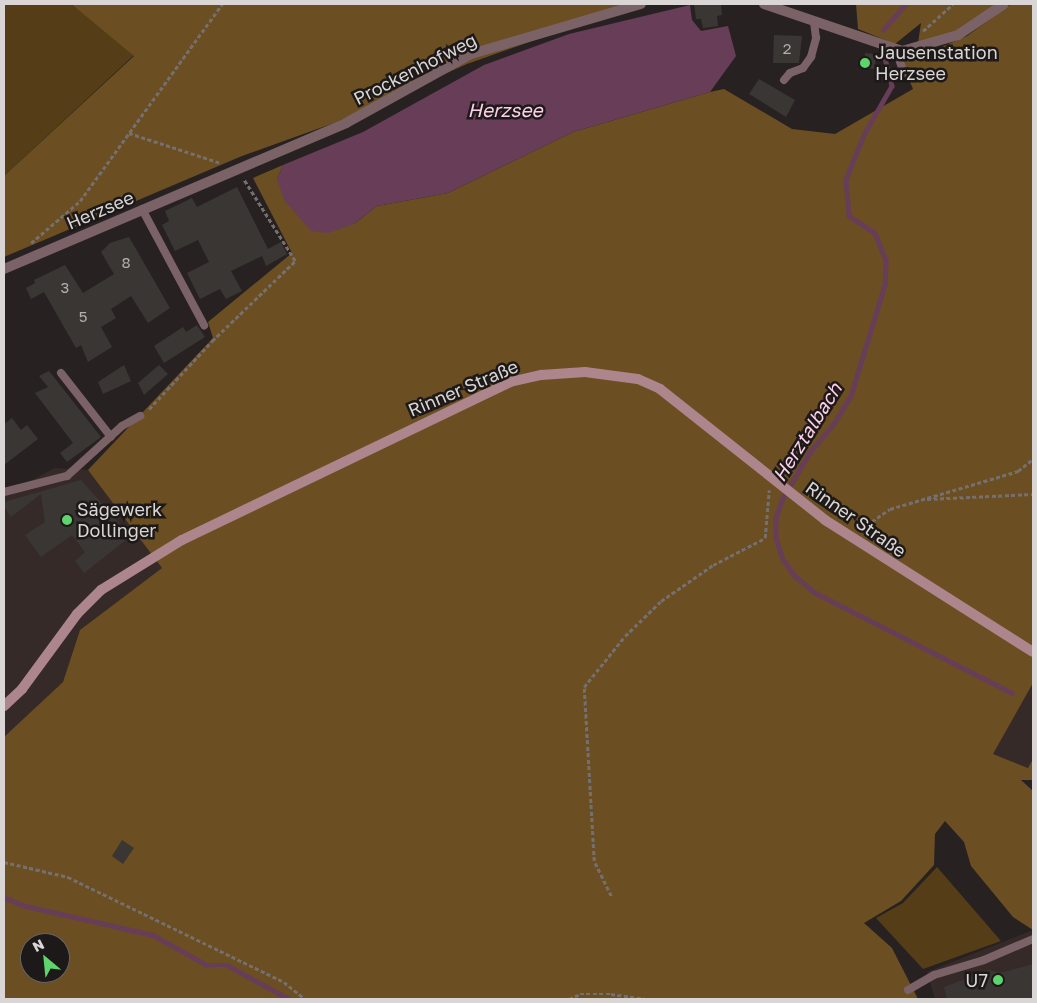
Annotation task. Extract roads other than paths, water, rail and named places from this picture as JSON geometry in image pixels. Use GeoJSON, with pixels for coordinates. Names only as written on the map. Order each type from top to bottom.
{"type":"FeatureCollection","features":[{"type":"Feature","properties":{"kind":"main road","name":"Rinner Straße"},"geometry":{"type":"LineString","coordinates":[[4,706],[22,689],[77,614],[101,590],[190,536],[510,382],[541,375],[586,372],[638,379],[681,403],[780,484],[851,538],[1033,652]]}},
{"type":"Feature","properties":{"kind":"street","name":"Prockenhofweg"},"geometry":{"type":"LineString","coordinates":[[237,168],[346,124],[471,54],[641,4]]}},
{"type":"Feature","properties":{"kind":"street"},"geometry":{"type":"LineString","coordinates":[[764,4],[899,50],[958,35],[1004,4]]}},
{"type":"Feature","properties":{"kind":"street","name":"Herzsee"},"geometry":{"type":"LineString","coordinates":[[4,269],[237,168]]}},
{"type":"Feature","properties":{"kind":"lane"},"geometry":{"type":"LineString","coordinates":[[784,80],[790,73],[803,68],[811,56],[816,38],[814,22]]}},
{"type":"Feature","properties":{"kind":"lane"},"geometry":{"type":"LineString","coordinates":[[899,50],[904,73]]}},
{"type":"Feature","properties":{"kind":"lane"},"geometry":{"type":"LineString","coordinates":[[142,209],[204,326]]}},
{"type":"Feature","properties":{"kind":"lane"},"geometry":{"type":"LineString","coordinates":[[61,373],[111,437]]}},
{"type":"Feature","properties":{"kind":"lane"},"geometry":{"type":"LineString","coordinates":[[4,492],[66,476],[111,437],[140,416]]}},
{"type":"Feature","properties":{"kind":"lane"},"geometry":{"type":"LineString","coordinates":[[908,990],[934,975],[984,960],[1033,939]]}},
{"type":"Feature","properties":{"kind":"water","name":"Herzsee"},"geometry":{"type":"Polygon","coordinates":[[[690,5],[692,20],[701,31],[728,26],[736,56],[710,92],[573,132],[448,193],[377,206],[354,224],[328,233],[311,231],[284,200],[277,179],[283,165],[363,132],[484,65],[569,34],[690,5]]]}},
{"type":"Feature","properties":{"kind":"waterway","name":"Herztalbach"},"geometry":{"type":"LineString","coordinates":[[883,30],[906,4]]}},
{"type":"Feature","properties":{"kind":"waterway","name":"Herztalbach"},"geometry":{"type":"LineString","coordinates":[[884,54],[892,86],[864,135],[846,180],[849,216],[875,233],[886,260],[885,285],[851,396],[834,424],[811,451],[782,500],[776,519],[776,538],[783,559],[795,576],[814,592],[1012,693]]}},
{"type":"Feature","properties":{"kind":"waterway"},"geometry":{"type":"LineString","coordinates":[[4,897],[22,905],[153,935],[207,965],[227,965],[289,999]]}},
{"type":"Feature","properties":{"kind":"place","name":"Jausenstation Herzsee"},"geometry":{"type":"Point","coordinates":[865,63]}},
{"type":"Feature","properties":{"kind":"place","name":"Sägewerk Dollinger"},"geometry":{"type":"Point","coordinates":[67,520]}},
{"type":"Feature","properties":{"kind":"place","name":"U7"},"geometry":{"type":"Point","coordinates":[998,980]}}]}
